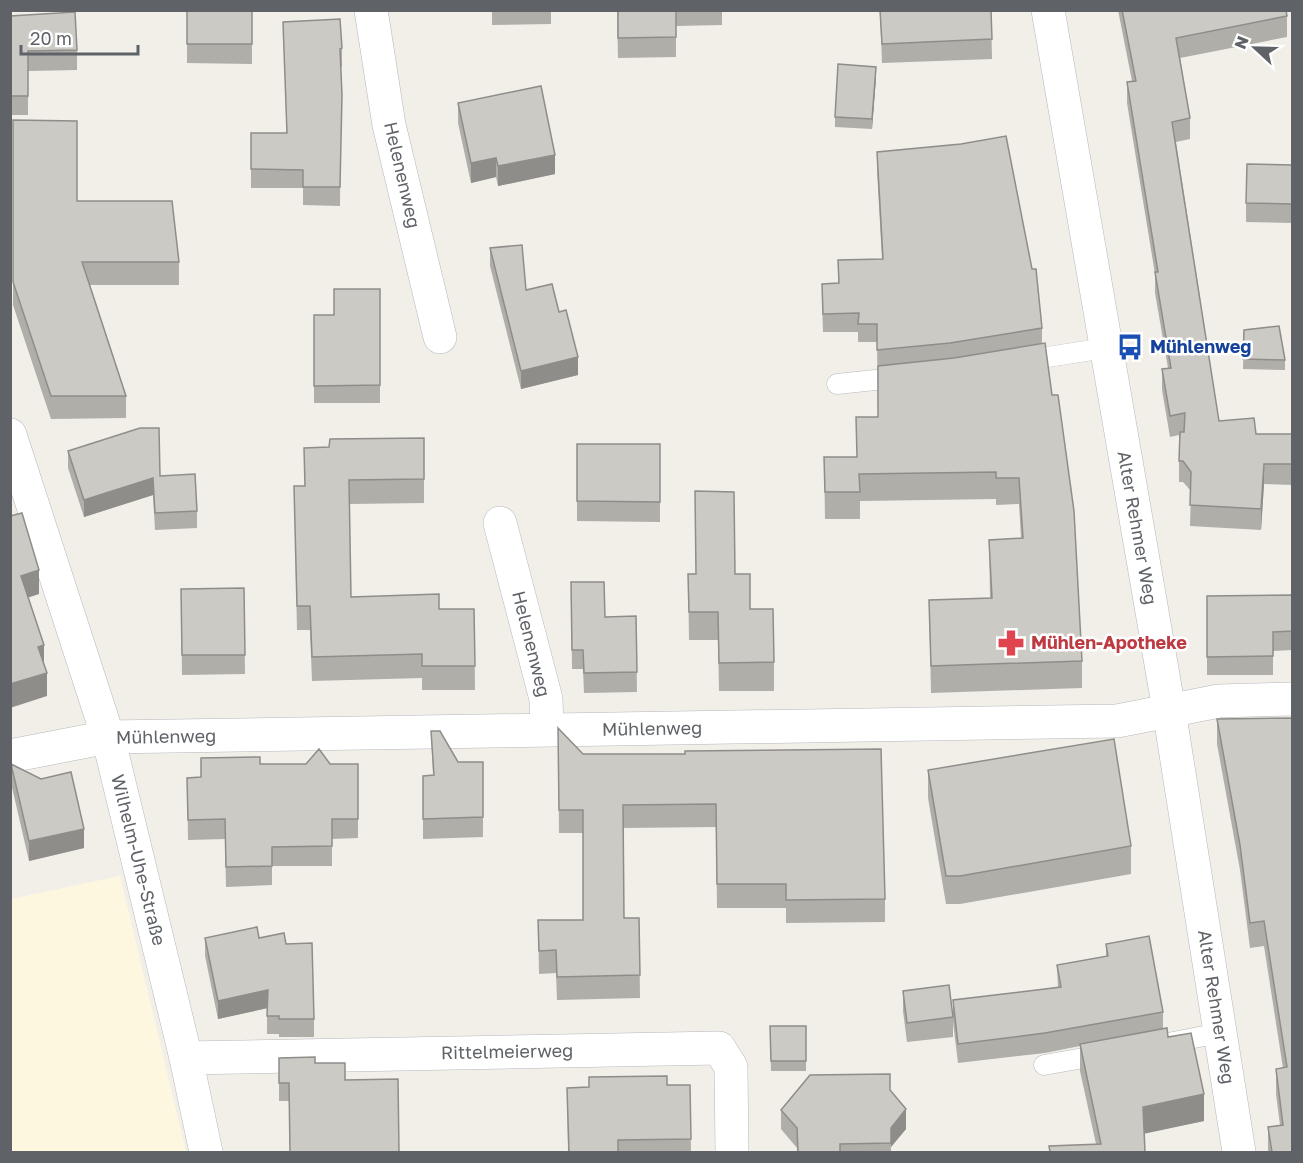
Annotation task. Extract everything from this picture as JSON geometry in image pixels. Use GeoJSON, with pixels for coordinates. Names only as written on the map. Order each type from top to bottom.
{"type":"FeatureCollection","features":[{"type":"Feature","properties":{"kind":"street","name":"Helenenweg"},"geometry":{"type":"LineString","coordinates":[[371,10],[389,125],[440,337]]}},
{"type":"Feature","properties":{"kind":"street","name":"Alter Rehmer Weg"},"geometry":{"type":"LineString","coordinates":[[1048,10],[1169,710],[1239,1152]]}},
{"type":"Feature","properties":{"kind":"street","name":"Wilhelm-Uhe-Straße"},"geometry":{"type":"LineString","coordinates":[[10,435],[108,737],[186,1058],[206,1152]]}},
{"type":"Feature","properties":{"kind":"street","name":"Helenenweg"},"geometry":{"type":"LineString","coordinates":[[500,524],[546,699],[547,730]]}},
{"type":"Feature","properties":{"kind":"street","name":"Mühlenweg"},"geometry":{"type":"LineString","coordinates":[[10,756],[108,737],[1117,721],[1219,700],[1293,699]]}},
{"type":"Feature","properties":{"kind":"street","name":"Rittelmeierweg"},"geometry":{"type":"LineString","coordinates":[[186,1058],[719,1048],[731,1067],[732,1152]]}},
{"type":"Feature","properties":{"kind":"lane"},"geometry":{"type":"LineString","coordinates":[[999,365],[1105,348]]}},
{"type":"Feature","properties":{"kind":"lane"},"geometry":{"type":"LineString","coordinates":[[837,384],[918,376]]}},
{"type":"Feature","properties":{"kind":"lane"},"geometry":{"type":"LineString","coordinates":[[1150,1046],[1220,1033]]}},
{"type":"Feature","properties":{"kind":"lane"},"geometry":{"type":"LineString","coordinates":[[1044,1065],[1126,1050]]}},
{"type":"Feature","properties":{"kind":"shaded area"},"geometry":{"type":"Polygon","coordinates":[[[120,876],[186,1152],[11,1152],[11,899],[120,876]]]}},
{"type":"Feature","properties":{"kind":"building"},"geometry":{"type":"Polygon","coordinates":[[[187,10],[252,10],[252,44],[187,44],[187,10]]]}},
{"type":"Feature","properties":{"kind":"building"},"geometry":{"type":"Polygon","coordinates":[[[618,10],[676,10],[676,37],[618,38],[618,10]]]}},
{"type":"Feature","properties":{"kind":"building"},"geometry":{"type":"Polygon","coordinates":[[[880,10],[991,10],[992,39],[882,44],[880,10]]]}},
{"type":"Feature","properties":{"kind":"building"},"geometry":{"type":"Polygon","coordinates":[[[1122,10],[1286,10],[1287,16],[1176,38],[1190,118],[1172,122],[1219,421],[1254,418],[1256,434],[1293,434],[1293,464],[1264,464],[1261,509],[1190,505],[1191,472],[1183,461],[1179,461],[1180,432],[1184,432],[1185,413],[1170,416],[1162,369],[1171,368],[1127,82],[1136,81],[1122,10]]]}},
{"type":"Feature","properties":{"kind":"building"},"geometry":{"type":"Polygon","coordinates":[[[75,12],[77,50],[28,51],[28,96],[10,96],[10,16],[75,12]]]}},
{"type":"Feature","properties":{"kind":"building"},"geometry":{"type":"Polygon","coordinates":[[[340,19],[342,95],[340,187],[303,187],[303,170],[251,169],[251,133],[287,133],[283,22],[340,19]]]}},
{"type":"Feature","properties":{"kind":"building"},"geometry":{"type":"Polygon","coordinates":[[[838,64],[876,67],[872,119],[835,117],[838,64]]]}},
{"type":"Feature","properties":{"kind":"building"},"geometry":{"type":"Polygon","coordinates":[[[541,86],[555,155],[498,166],[496,158],[471,163],[458,103],[541,86]]]}},
{"type":"Feature","properties":{"kind":"building"},"geometry":{"type":"Polygon","coordinates":[[[13,120],[77,121],[77,201],[172,201],[179,262],[82,262],[126,396],[51,396],[13,282],[13,120]]]}},
{"type":"Feature","properties":{"kind":"building"},"geometry":{"type":"Polygon","coordinates":[[[1006,136],[1032,269],[1036,269],[1042,328],[950,343],[877,350],[877,324],[858,324],[859,313],[823,314],[822,284],[839,283],[838,260],[883,259],[877,152],[961,144],[1006,136]]]}},
{"type":"Feature","properties":{"kind":"building"},"geometry":{"type":"Polygon","coordinates":[[[1247,164],[1293,165],[1293,204],[1246,203],[1247,164]]]}},
{"type":"Feature","properties":{"kind":"building"},"geometry":{"type":"Polygon","coordinates":[[[522,245],[526,290],[552,284],[559,312],[566,310],[578,357],[521,371],[490,248],[522,245]]]}},
{"type":"Feature","properties":{"kind":"building"},"geometry":{"type":"Polygon","coordinates":[[[334,289],[380,289],[380,385],[314,386],[314,315],[334,315],[334,289]]]}},
{"type":"Feature","properties":{"kind":"building"},"geometry":{"type":"Polygon","coordinates":[[[1279,326],[1285,360],[1243,359],[1244,330],[1279,326]]]}},
{"type":"Feature","properties":{"kind":"building"},"geometry":{"type":"Polygon","coordinates":[[[1045,343],[1052,395],[1058,395],[1074,511],[1082,661],[931,666],[929,600],[992,598],[989,540],[1023,538],[1019,478],[996,478],[996,472],[859,474],[860,492],[825,492],[824,457],[857,457],[856,417],[878,417],[878,366],[954,358],[1045,343]]]}},
{"type":"Feature","properties":{"kind":"building"},"geometry":{"type":"Polygon","coordinates":[[[140,428],[159,428],[160,476],[195,474],[197,511],[155,513],[153,478],[84,500],[68,451],[140,428]]]}},
{"type":"Feature","properties":{"kind":"building"},"geometry":{"type":"Polygon","coordinates":[[[424,438],[424,479],[349,480],[351,597],[439,594],[439,609],[474,609],[475,666],[422,666],[422,654],[312,657],[310,606],[297,606],[294,486],[305,486],[304,448],[329,447],[330,439],[424,438]]]}},
{"type":"Feature","properties":{"kind":"building"},"geometry":{"type":"Polygon","coordinates":[[[577,444],[660,444],[660,502],[577,501],[577,444]]]}},
{"type":"Feature","properties":{"kind":"building"},"geometry":{"type":"Polygon","coordinates":[[[695,491],[734,492],[735,574],[750,574],[750,609],[773,609],[774,662],[719,663],[718,612],[689,612],[688,574],[696,574],[695,491]]]}},
{"type":"Feature","properties":{"kind":"building"},"geometry":{"type":"Polygon","coordinates":[[[22,513],[39,570],[21,576],[44,645],[38,647],[47,673],[10,684],[10,516],[22,513]]]}},
{"type":"Feature","properties":{"kind":"building"},"geometry":{"type":"Polygon","coordinates":[[[571,582],[604,582],[605,617],[636,616],[637,672],[584,673],[583,650],[572,650],[571,582]]]}},
{"type":"Feature","properties":{"kind":"building"},"geometry":{"type":"Polygon","coordinates":[[[244,588],[245,655],[182,655],[181,589],[244,588]]]}},
{"type":"Feature","properties":{"kind":"building"},"geometry":{"type":"Polygon","coordinates":[[[1293,595],[1293,631],[1273,632],[1273,656],[1207,657],[1207,596],[1293,595]]]}},
{"type":"Feature","properties":{"kind":"building"},"geometry":{"type":"Polygon","coordinates":[[[1293,718],[1293,1152],[1272,1152],[1268,1127],[1283,1125],[1276,1069],[1287,1067],[1264,921],[1250,923],[1240,845],[1217,719],[1293,718]]]}},
{"type":"Feature","properties":{"kind":"building"},"geometry":{"type":"Polygon","coordinates":[[[558,728],[583,754],[881,749],[885,899],[786,900],[786,884],[717,884],[716,804],[623,805],[624,918],[639,918],[640,975],[557,977],[556,950],[539,951],[538,920],[583,920],[583,810],[559,810],[558,728]]]}},
{"type":"Feature","properties":{"kind":"building"},"geometry":{"type":"Polygon","coordinates":[[[431,731],[440,731],[458,762],[483,762],[483,817],[423,819],[423,776],[434,775],[431,731]]]}},
{"type":"Feature","properties":{"kind":"building"},"geometry":{"type":"Polygon","coordinates":[[[1114,739],[1131,846],[960,876],[946,876],[928,770],[1114,739]]]}},
{"type":"Feature","properties":{"kind":"building"},"geometry":{"type":"Polygon","coordinates":[[[319,749],[330,764],[358,764],[358,819],[332,819],[332,846],[272,847],[272,866],[226,867],[225,819],[188,820],[187,778],[201,777],[201,758],[260,757],[260,764],[306,764],[319,749]]]}},
{"type":"Feature","properties":{"kind":"building"},"geometry":{"type":"Polygon","coordinates":[[[11,764],[41,779],[71,772],[84,829],[29,841],[11,764]]]}},
{"type":"Feature","properties":{"kind":"building"},"geometry":{"type":"Polygon","coordinates":[[[257,927],[259,938],[284,933],[286,944],[312,943],[314,1019],[279,1019],[279,1016],[267,1016],[268,990],[218,1001],[205,938],[257,927]]]}},
{"type":"Feature","properties":{"kind":"building"},"geometry":{"type":"Polygon","coordinates":[[[1149,936],[1163,1012],[1045,1033],[958,1044],[953,1000],[1061,987],[1057,965],[1108,956],[1106,944],[1149,936]]]}},
{"type":"Feature","properties":{"kind":"building"},"geometry":{"type":"Polygon","coordinates":[[[949,985],[953,1017],[907,1023],[903,991],[949,985]]]}},
{"type":"Feature","properties":{"kind":"building"},"geometry":{"type":"Polygon","coordinates":[[[770,1026],[806,1026],[806,1061],[771,1061],[770,1026]]]}},
{"type":"Feature","properties":{"kind":"building"},"geometry":{"type":"Polygon","coordinates":[[[1167,1028],[1168,1037],[1191,1033],[1204,1094],[1143,1107],[1145,1152],[1050,1152],[1049,1146],[1101,1144],[1080,1044],[1167,1028]]]}},
{"type":"Feature","properties":{"kind":"building"},"geometry":{"type":"Polygon","coordinates":[[[315,1057],[315,1063],[345,1063],[345,1080],[398,1079],[399,1152],[290,1152],[289,1083],[279,1083],[279,1058],[315,1057]]]}},
{"type":"Feature","properties":{"kind":"building"},"geometry":{"type":"Polygon","coordinates":[[[890,1074],[890,1090],[906,1109],[891,1128],[891,1143],[840,1144],[840,1152],[798,1152],[797,1128],[781,1110],[810,1075],[890,1074]]]}},
{"type":"Feature","properties":{"kind":"building"},"geometry":{"type":"Polygon","coordinates":[[[667,1076],[667,1085],[690,1085],[691,1139],[618,1140],[618,1152],[569,1152],[567,1088],[589,1087],[589,1077],[667,1076]]]}},
{"type":"Feature","properties":{"kind":"place","name":"Mühlenweg"},"geometry":{"type":"Point","coordinates":[1130,347]}},
{"type":"Feature","properties":{"kind":"place","name":"Mühlen-Apotheke"},"geometry":{"type":"Point","coordinates":[1011,643]}}]}
